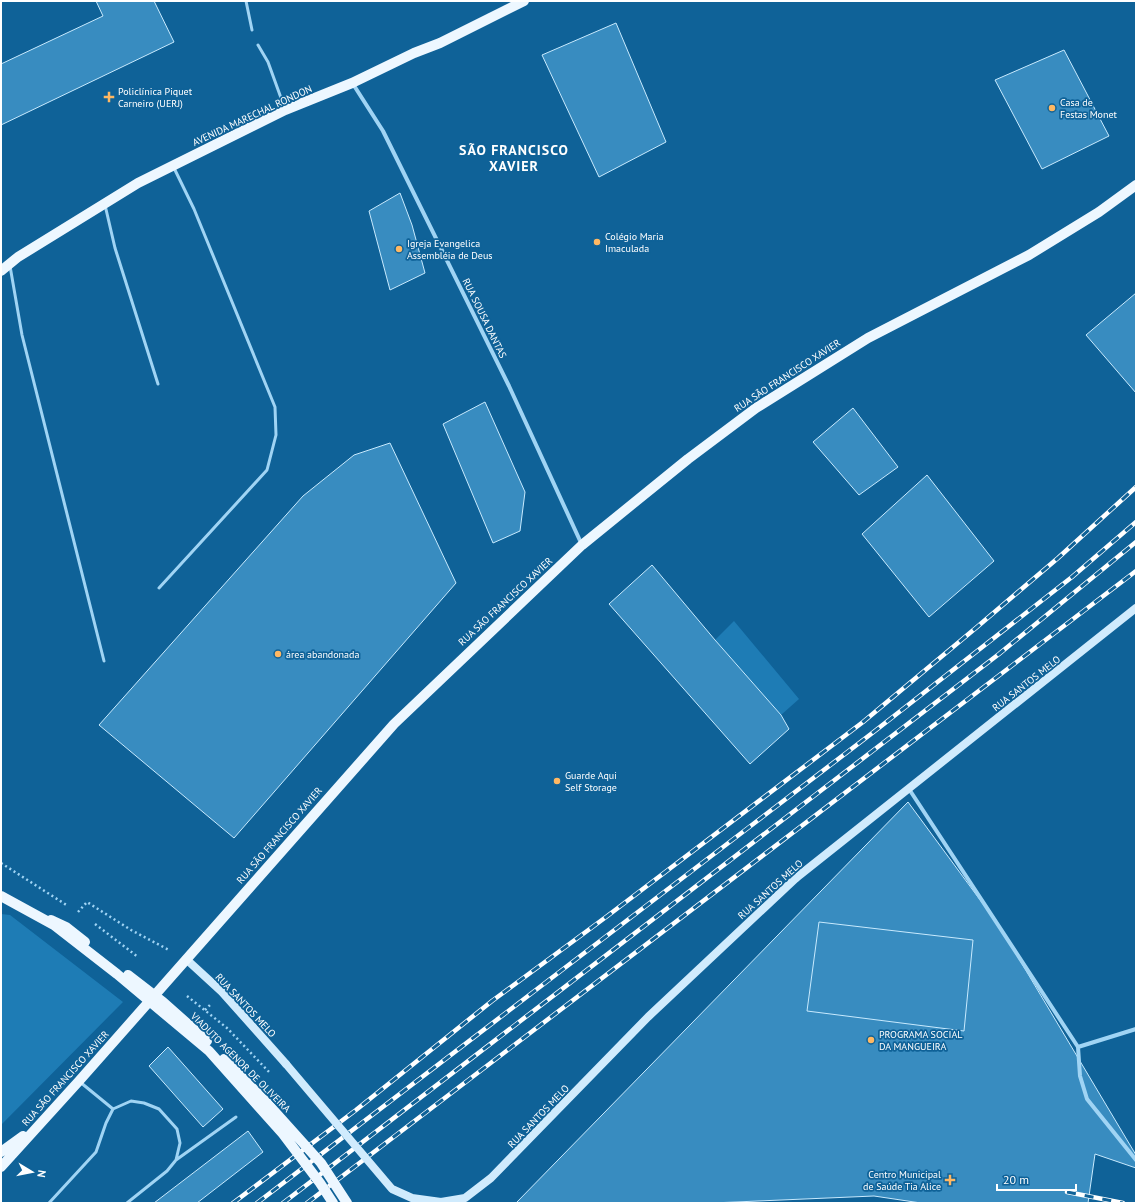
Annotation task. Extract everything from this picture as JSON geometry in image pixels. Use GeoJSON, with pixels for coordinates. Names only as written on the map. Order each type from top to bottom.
{"type":"FeatureCollection","features":[{"type":"Feature","properties":{"kind":"main road","name":"AVENIDA MARECHAL RONDON"},"geometry":{"type":"LineString","coordinates":[[1,272],[18,257],[138,183],[285,110],[352,83],[414,53],[440,43],[524,1]]}},
{"type":"Feature","properties":{"kind":"main road","name":"RUA SÃO FRANCISCO XAVIER"},"geometry":{"type":"LineString","coordinates":[[1,1167],[79,1081],[394,724],[582,545],[688,459],[756,408],[868,338],[1029,255],[1100,212],[1136,185]]}},
{"type":"Feature","properties":{"kind":"main road","name":"RUA SANTOS MELO"},"geometry":{"type":"LineString","coordinates":[[186,959],[222,992],[286,1064],[392,1189],[412,1198],[441,1202],[465,1198],[491,1178],[648,1017],[796,878],[1136,608]]}},
{"type":"Feature","properties":{"kind":"main road","name":"VIADUTO AGENOR DE OLIVEIRA"},"geometry":{"type":"LineString","coordinates":[[1,896],[54,925],[117,974],[209,1051],[283,1134],[320,1183],[333,1203]]}},
{"type":"Feature","properties":{"kind":"main road","name":"VIADUTO AGENOR DE OLIVEIRA"},"geometry":{"type":"LineString","coordinates":[[1,901],[29,908],[66,927],[163,1002],[206,1040],[268,1104],[321,1163],[347,1203]]}},
{"type":"Feature","properties":{"kind":"main road"},"geometry":{"type":"LineString","coordinates":[[1,1152],[39,1124]]}},
{"type":"Feature","properties":{"kind":"street","name":"RUA SOUSA DANTAS"},"geometry":{"type":"LineString","coordinates":[[352,83],[390,144],[509,386],[582,545]]}},
{"type":"Feature","properties":{"kind":"street"},"geometry":{"type":"LineString","coordinates":[[909,789],[1078,1047],[1080,1076],[1087,1099],[1136,1160]]}},
{"type":"Feature","properties":{"kind":"street"},"geometry":{"type":"LineString","coordinates":[[1078,1047],[1136,1029]]}},
{"type":"Feature","properties":{"kind":"lane"},"geometry":{"type":"LineString","coordinates":[[246,1],[252,30]]}},
{"type":"Feature","properties":{"kind":"lane"},"geometry":{"type":"LineString","coordinates":[[258,45],[268,62],[285,110]]}},
{"type":"Feature","properties":{"kind":"lane"},"geometry":{"type":"LineString","coordinates":[[159,588],[268,470],[276,435],[275,407],[194,209],[173,166]]}},
{"type":"Feature","properties":{"kind":"lane"},"geometry":{"type":"LineString","coordinates":[[104,203],[115,248],[158,384]]}},
{"type":"Feature","properties":{"kind":"lane"},"geometry":{"type":"LineString","coordinates":[[9,265],[22,335],[104,661]]}},
{"type":"Feature","properties":{"kind":"lane"},"geometry":{"type":"LineString","coordinates":[[79,1081],[113,1109]]}},
{"type":"Feature","properties":{"kind":"lane"},"geometry":{"type":"LineString","coordinates":[[50,1203],[96,1152],[106,1123],[113,1109],[131,1101],[144,1103],[159,1109],[177,1129],[180,1143],[176,1160]]}},
{"type":"Feature","properties":{"kind":"lane"},"geometry":{"type":"LineString","coordinates":[[127,1203],[167,1171],[176,1160],[236,1117]]}},
{"type":"Feature","properties":{"kind":"path"},"geometry":{"type":"LineString","coordinates":[[1,863],[78,912]]}},
{"type":"Feature","properties":{"kind":"path"},"geometry":{"type":"LineString","coordinates":[[87,902],[130,930],[186,959]]}},
{"type":"Feature","properties":{"kind":"shaded area"},"geometry":{"type":"Polygon","coordinates":[[[734,621],[799,699],[781,715],[715,640],[734,621]]]}},
{"type":"Feature","properties":{"kind":"shaded area"},"geometry":{"type":"Polygon","coordinates":[[[1,914],[10,915],[123,1002],[1,1125],[1,914]]]}},
{"type":"Feature","properties":{"kind":"building"},"geometry":{"type":"Polygon","coordinates":[[[96,1],[154,1],[174,42],[1,125],[1,64],[103,16],[96,1]]]}},
{"type":"Feature","properties":{"kind":"building"},"geometry":{"type":"Polygon","coordinates":[[[616,23],[666,142],[599,177],[542,55],[616,23]]]}},
{"type":"Feature","properties":{"kind":"building","name":"Casa de Festas Monet"},"geometry":{"type":"Polygon","coordinates":[[[1064,50],[1109,136],[1042,169],[995,80],[1064,50]]]}},
{"type":"Feature","properties":{"kind":"building","name":"Igreja Evangelica Assembléia de Deus"},"geometry":{"type":"Polygon","coordinates":[[[400,193],[412,225],[425,273],[390,290],[369,211],[400,193]]]}},
{"type":"Feature","properties":{"kind":"building"},"geometry":{"type":"Polygon","coordinates":[[[1136,293],[1136,393],[1086,335],[1136,293]]]}},
{"type":"Feature","properties":{"kind":"building"},"geometry":{"type":"Polygon","coordinates":[[[485,402],[525,492],[520,531],[493,543],[443,424],[485,402]]]}},
{"type":"Feature","properties":{"kind":"building"},"geometry":{"type":"Polygon","coordinates":[[[853,408],[898,467],[859,495],[813,442],[853,408]]]}},
{"type":"Feature","properties":{"kind":"building","name":"área abandonada"},"geometry":{"type":"Polygon","coordinates":[[[390,443],[456,583],[234,838],[99,725],[303,496],[354,455],[390,443]]]}},
{"type":"Feature","properties":{"kind":"building"},"geometry":{"type":"Polygon","coordinates":[[[927,475],[994,561],[929,617],[862,534],[927,475]]]}},
{"type":"Feature","properties":{"kind":"building"},"geometry":{"type":"Polygon","coordinates":[[[652,565],[781,715],[789,729],[750,764],[609,604],[652,565]]]}},
{"type":"Feature","properties":{"kind":"building","name":"PROGRAMA SOCIAL DA MANGUEIRA"},"geometry":{"type":"Polygon","coordinates":[[[908,802],[1000,927],[1136,1155],[1136,1168],[1095,1154],[1088,1203],[921,1203],[874,1196],[712,1203],[516,1203],[908,802]]]}},
{"type":"Feature","properties":{"kind":"building"},"geometry":{"type":"Polygon","coordinates":[[[819,922],[973,940],[964,1031],[807,1011],[819,922]]]}},
{"type":"Feature","properties":{"kind":"building"},"geometry":{"type":"Polygon","coordinates":[[[168,1047],[223,1109],[203,1127],[149,1066],[168,1047]]]}},
{"type":"Feature","properties":{"kind":"building"},"geometry":{"type":"Polygon","coordinates":[[[248,1131],[263,1152],[197,1203],[154,1203],[248,1131]]]}},
{"type":"Feature","properties":{"kind":"railway"},"geometry":{"type":"LineString","coordinates":[[233,1203],[356,1110],[492,1001],[606,917],[863,722],[1058,558],[1136,487]]}},
{"type":"Feature","properties":{"kind":"railway"},"geometry":{"type":"LineString","coordinates":[[257,1203],[871,734],[1072,577],[1136,522]]}},
{"type":"Feature","properties":{"kind":"railway"},"geometry":{"type":"LineString","coordinates":[[283,1203],[999,654],[1136,542]]}},
{"type":"Feature","properties":{"kind":"railway"},"geometry":{"type":"LineString","coordinates":[[307,1203],[1136,571]]}},
{"type":"Feature","properties":{"kind":"railway"},"geometry":{"type":"LineString","coordinates":[[1067,1192],[1123,1203]]}},
{"type":"Feature","properties":{"kind":"place","name":"Policlínica Piquet Carneiro (UERJ)"},"geometry":{"type":"Point","coordinates":[109,97]}},
{"type":"Feature","properties":{"kind":"place","name":"Casa de Festas Monet"},"geometry":{"type":"Point","coordinates":[1052,108]}},
{"type":"Feature","properties":{"kind":"place","name":"Colégio Maria Imaculada"},"geometry":{"type":"Point","coordinates":[597,242]}},
{"type":"Feature","properties":{"kind":"place","name":"Igreja Evangelica Assembléia de Deus"},"geometry":{"type":"Point","coordinates":[399,249]}},
{"type":"Feature","properties":{"kind":"place","name":"área abandonada"},"geometry":{"type":"Point","coordinates":[278,654]}},
{"type":"Feature","properties":{"kind":"place","name":"Guarde Aqui Self Storage"},"geometry":{"type":"Point","coordinates":[557,781]}},
{"type":"Feature","properties":{"kind":"place","name":"PROGRAMA SOCIAL DA MANGUEIRA"},"geometry":{"type":"Point","coordinates":[871,1040]}},
{"type":"Feature","properties":{"kind":"place","name":"Centro Municipal de Saúde Tia Alice"},"geometry":{"type":"Point","coordinates":[950,1180]}},
{"type":"Feature","properties":{"kind":"district","name":"SÃO FRANCISCO XAVIER"},"geometry":{"type":"Point","coordinates":[514,158]}}]}
